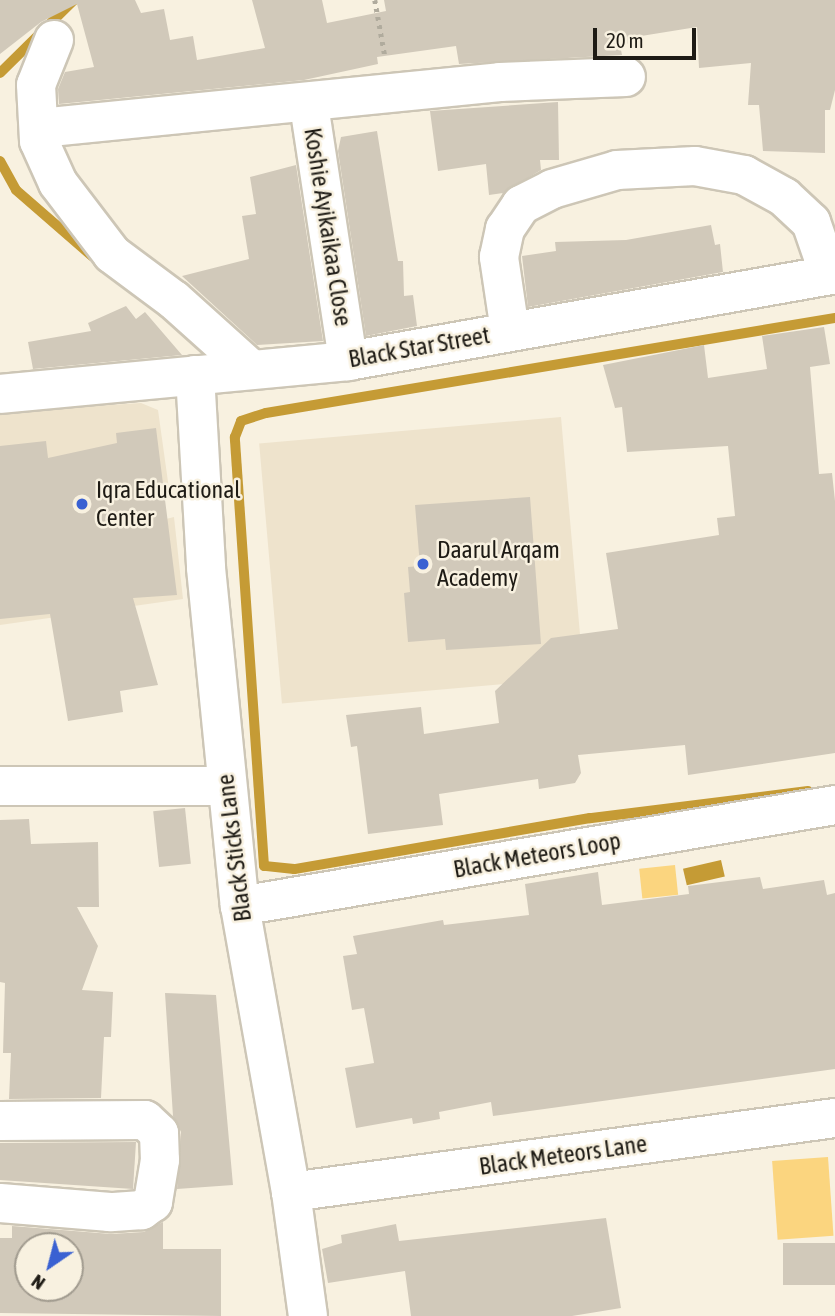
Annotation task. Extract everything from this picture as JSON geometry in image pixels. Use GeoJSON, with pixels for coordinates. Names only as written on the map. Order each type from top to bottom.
{"type":"FeatureCollection","features":[{"type":"Feature","properties":{"kind":"street"},"geometry":{"type":"LineString","coordinates":[[54,40],[37,85],[39,141],[58,183],[90,229],[112,254],[174,300],[251,369]]}},
{"type":"Feature","properties":{"kind":"street","name":"Koshie Ayikaikaa Close"},"geometry":{"type":"LineString","coordinates":[[348,361],[310,105],[500,82],[626,77]]}},
{"type":"Feature","properties":{"kind":"street"},"geometry":{"type":"LineString","coordinates":[[40,128],[191,111],[310,105]]}},
{"type":"Feature","properties":{"kind":"street"},"geometry":{"type":"LineString","coordinates":[[510,331],[499,257],[505,229],[515,213],[521,205],[552,189],[617,170],[695,166],[744,175],[783,197],[811,222],[832,274]]}},
{"type":"Feature","properties":{"kind":"street","name":"Black Star Street"},"geometry":{"type":"LineString","coordinates":[[0,394],[348,361],[832,274]]}},
{"type":"Feature","properties":{"kind":"street","name":"Black Sticks Lane"},"geometry":{"type":"LineString","coordinates":[[195,375],[206,568],[240,906],[291,1192],[308,1316]]}},
{"type":"Feature","properties":{"kind":"street"},"geometry":{"type":"LineString","coordinates":[[0,786],[227,786]]}},
{"type":"Feature","properties":{"kind":"street","name":"Black Meteors Loop"},"geometry":{"type":"LineString","coordinates":[[240,906],[835,805]]}},
{"type":"Feature","properties":{"kind":"street","name":"Black Meteors Lane"},"geometry":{"type":"LineString","coordinates":[[291,1192],[835,1118]]}},
{"type":"Feature","properties":{"kind":"street"},"geometry":{"type":"LineString","coordinates":[[0,1121],[145,1120],[159,1133],[160,1160],[153,1202],[142,1210],[110,1212],[0,1203]]}},
{"type":"Feature","properties":{"kind":"path"},"geometry":{"type":"LineString","coordinates":[[374,0],[393,95]]}},
{"type":"Feature","properties":{"kind":"shaded area","name":"Iqra Educational Center"},"geometry":{"type":"Polygon","coordinates":[[[141,403],[158,410],[169,489],[162,491],[166,519],[174,517],[183,599],[0,625],[0,412],[141,403]]]}},
{"type":"Feature","properties":{"kind":"shaded area","name":"Daarul Arqam Academy"},"geometry":{"type":"Polygon","coordinates":[[[561,417],[584,677],[282,703],[259,443],[561,417]]]}},
{"type":"Feature","properties":{"kind":"shaded area"},"geometry":{"type":"Polygon","coordinates":[[[721,860],[725,877],[687,885],[683,869],[721,860]]]}},
{"type":"Feature","properties":{"kind":"shaded area"},"geometry":{"type":"Polygon","coordinates":[[[675,865],[678,895],[642,899],[639,869],[675,865]]]}},
{"type":"Feature","properties":{"kind":"shaded area"},"geometry":{"type":"Polygon","coordinates":[[[828,1157],[834,1236],[778,1240],[772,1161],[828,1157]]]}},
{"type":"Feature","properties":{"kind":"building"},"geometry":{"type":"Polygon","coordinates":[[[0,0],[135,0],[141,13],[164,9],[170,40],[193,36],[197,60],[265,48],[252,0],[322,0],[327,23],[386,11],[384,0],[835,0],[835,90],[830,110],[825,110],[825,153],[763,151],[759,105],[748,105],[751,63],[699,68],[697,27],[635,37],[636,42],[620,45],[622,55],[459,64],[456,46],[377,57],[378,64],[304,80],[59,104],[58,89],[65,72],[94,67],[77,4],[41,22],[0,54],[0,0]]]}},
{"type":"Feature","properties":{"kind":"building"},"geometry":{"type":"Polygon","coordinates":[[[558,102],[559,160],[540,160],[541,170],[503,193],[489,195],[486,164],[438,171],[430,111],[558,102]]]}},
{"type":"Feature","properties":{"kind":"building"},"geometry":{"type":"Polygon","coordinates":[[[377,131],[398,261],[403,261],[404,296],[413,295],[417,326],[366,336],[338,151],[341,137],[377,131]]]}},
{"type":"Feature","properties":{"kind":"building"},"geometry":{"type":"Polygon","coordinates":[[[296,165],[323,341],[257,345],[182,276],[249,259],[242,216],[256,214],[250,177],[296,165]]]}},
{"type":"Feature","properties":{"kind":"building"},"geometry":{"type":"Polygon","coordinates":[[[711,225],[715,245],[720,244],[723,272],[528,307],[522,256],[556,251],[555,242],[626,240],[711,225]]]}},
{"type":"Feature","properties":{"kind":"building"},"geometry":{"type":"Polygon","coordinates":[[[126,306],[136,319],[145,312],[182,355],[33,369],[28,342],[91,331],[88,323],[126,306]]]}},
{"type":"Feature","properties":{"kind":"building"},"geometry":{"type":"Polygon","coordinates":[[[824,327],[830,364],[810,367],[819,474],[832,473],[835,501],[835,753],[688,775],[685,745],[578,755],[581,773],[575,783],[539,789],[538,779],[439,794],[443,825],[368,834],[357,746],[351,747],[346,715],[421,707],[424,734],[499,723],[495,691],[551,638],[618,629],[606,553],[719,535],[717,518],[735,516],[728,446],[627,452],[622,407],[615,408],[603,365],[704,345],[708,378],[767,369],[762,336],[824,327]]]}},
{"type":"Feature","properties":{"kind":"building","name":"Iqra Educational Center"},"geometry":{"type":"Polygon","coordinates":[[[156,428],[177,595],[133,598],[158,685],[120,691],[123,712],[68,721],[50,614],[0,619],[0,446],[46,441],[48,458],[117,443],[116,433],[156,428]]]}},
{"type":"Feature","properties":{"kind":"building"},"geometry":{"type":"Polygon","coordinates":[[[530,497],[541,644],[446,650],[445,639],[408,642],[404,593],[410,592],[408,567],[420,566],[415,505],[530,497]]]}},
{"type":"Feature","properties":{"kind":"building"},"geometry":{"type":"Polygon","coordinates":[[[185,808],[191,864],[159,867],[153,811],[185,808]]]}},
{"type":"Feature","properties":{"kind":"building"},"geometry":{"type":"Polygon","coordinates":[[[29,819],[31,844],[98,842],[99,907],[77,907],[98,946],[82,990],[113,992],[111,1037],[104,1037],[101,1098],[9,1099],[11,1053],[3,1053],[5,983],[0,982],[0,820],[29,819]]]}},
{"type":"Feature","properties":{"kind":"building"},"geometry":{"type":"Polygon","coordinates":[[[598,872],[602,905],[689,894],[688,886],[760,877],[763,889],[824,880],[827,895],[835,893],[835,1069],[493,1116],[491,1102],[439,1112],[440,1119],[413,1124],[412,1118],[356,1128],[345,1068],[374,1063],[364,1008],[352,1010],[343,956],[357,954],[353,936],[443,920],[444,925],[529,915],[525,884],[598,872]]]}},
{"type":"Feature","properties":{"kind":"building"},"geometry":{"type":"Polygon","coordinates":[[[165,993],[216,995],[233,1185],[177,1189],[181,1132],[173,1116],[165,993]]]}},
{"type":"Feature","properties":{"kind":"building"},"geometry":{"type":"Polygon","coordinates":[[[136,1142],[133,1189],[0,1180],[0,1143],[136,1142]]]}},
{"type":"Feature","properties":{"kind":"building"},"geometry":{"type":"Polygon","coordinates":[[[606,1218],[621,1308],[572,1316],[411,1316],[405,1271],[328,1283],[322,1249],[342,1243],[341,1235],[396,1224],[399,1241],[606,1218]]]}},
{"type":"Feature","properties":{"kind":"building"},"geometry":{"type":"Polygon","coordinates":[[[163,1222],[163,1249],[221,1249],[221,1316],[0,1313],[0,1238],[12,1238],[12,1226],[111,1234],[144,1232],[163,1222]]]}},
{"type":"Feature","properties":{"kind":"building"},"geometry":{"type":"Polygon","coordinates":[[[783,1243],[835,1243],[835,1285],[783,1285],[783,1243]]]}},
{"type":"Feature","properties":{"kind":"waterway"},"geometry":{"type":"LineString","coordinates":[[0,73],[74,0]]}},
{"type":"Feature","properties":{"kind":"waterway"},"geometry":{"type":"LineString","coordinates":[[0,161],[16,190],[92,256]]}},
{"type":"Feature","properties":{"kind":"waterway"},"geometry":{"type":"LineString","coordinates":[[808,791],[590,818],[294,869],[264,866],[235,437],[241,421],[266,413],[835,318]]}},
{"type":"Feature","properties":{"kind":"place","name":"Iqra Educational Center"},"geometry":{"type":"Point","coordinates":[82,504]}},
{"type":"Feature","properties":{"kind":"place","name":"Daarul Arqam Academy"},"geometry":{"type":"Point","coordinates":[423,564]}}]}
